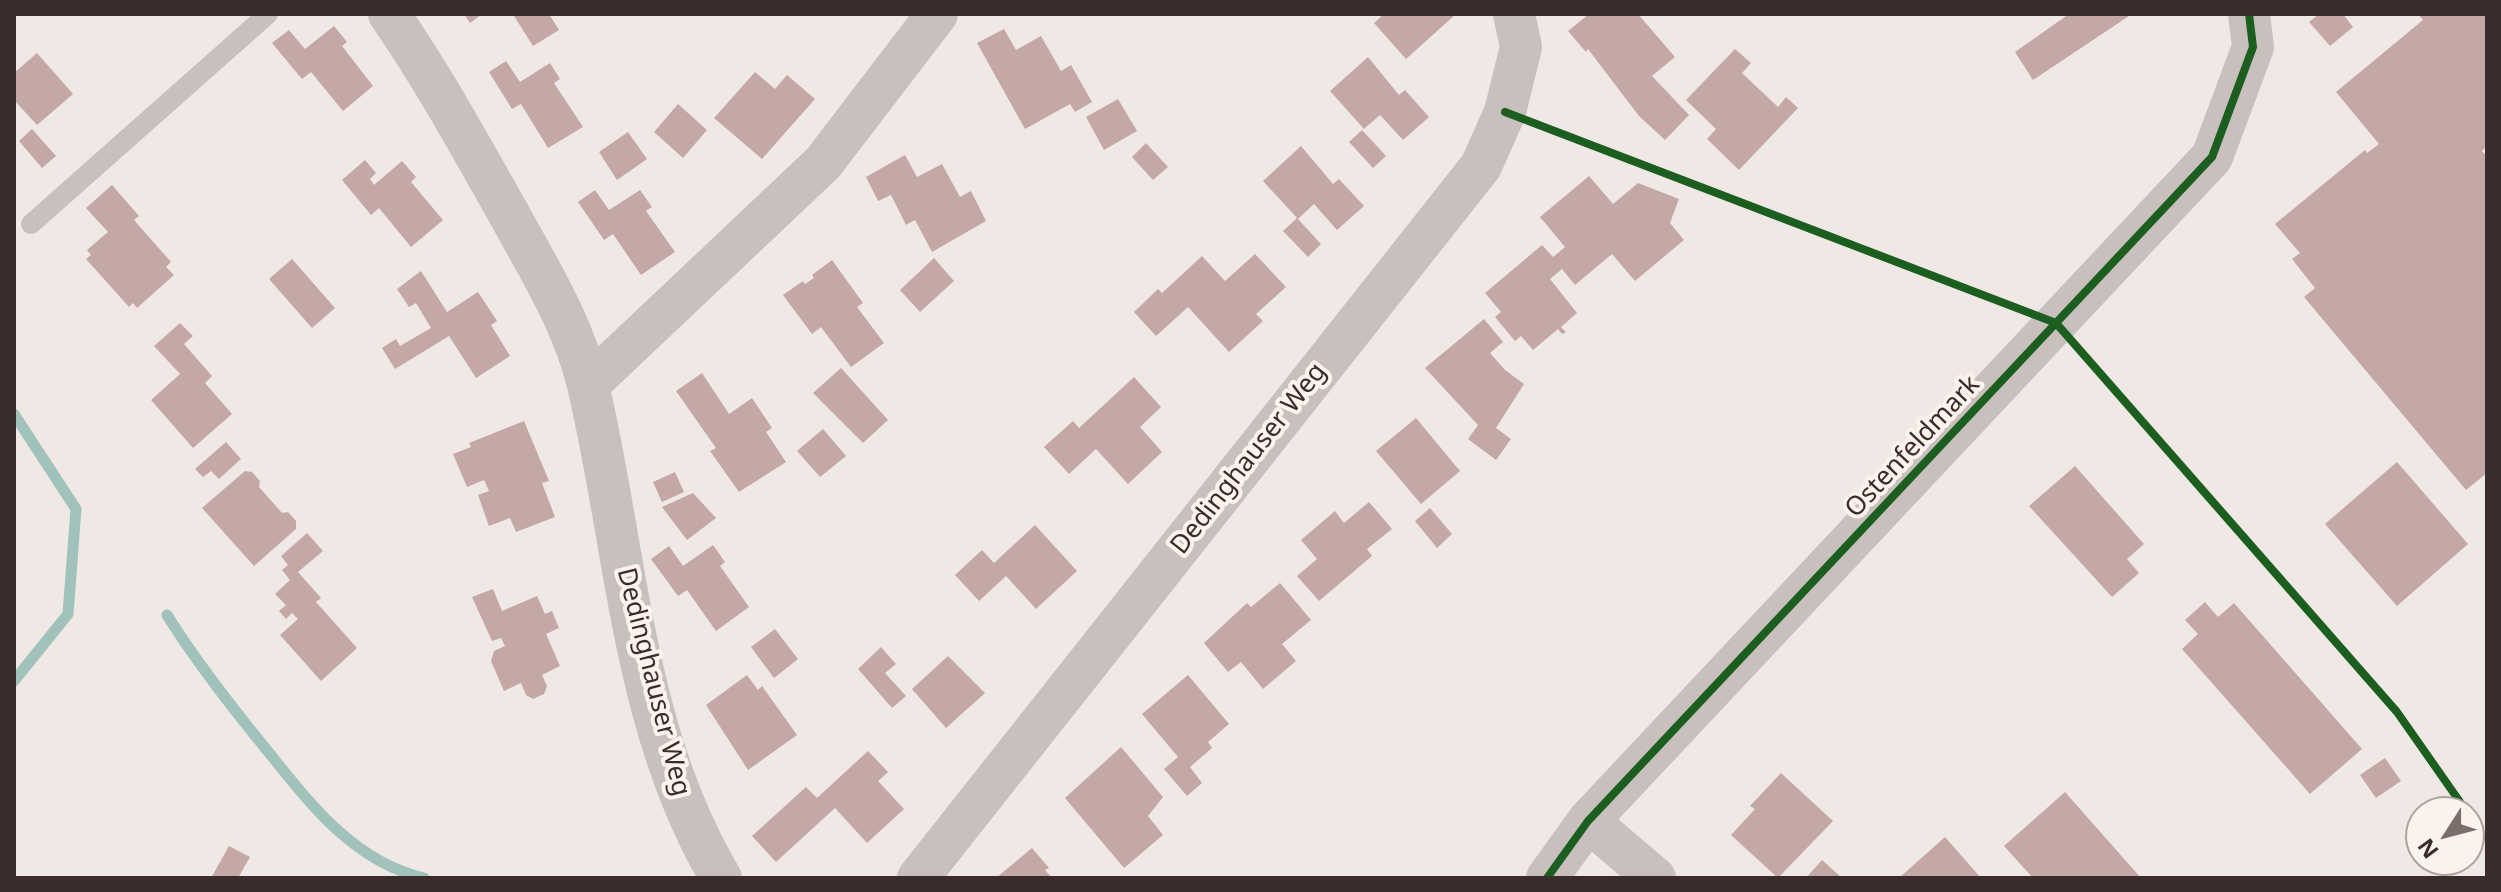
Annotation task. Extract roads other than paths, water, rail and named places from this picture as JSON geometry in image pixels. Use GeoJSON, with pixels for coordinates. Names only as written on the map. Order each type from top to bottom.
{"type":"FeatureCollection","features":[{"type":"Feature","properties":{"kind":"street","name":"Dedinghauser Weg"},"geometry":{"type":"LineString","coordinates":[[389,14],[432,75],[570,326],[588,385],[641,659],[670,773],[697,838],[721,878]]}},
{"type":"Feature","properties":{"kind":"street"},"geometry":{"type":"LineString","coordinates":[[588,385],[823,163],[937,14]]}},
{"type":"Feature","properties":{"kind":"street","name":"Dedinghauser Weg"},"geometry":{"type":"LineString","coordinates":[[918,878],[1481,166],[1505,112],[1521,47],[1514,14]]}},
{"type":"Feature","properties":{"kind":"street","name":"Ostenfeldmark"},"geometry":{"type":"LineString","coordinates":[[1547,878],[1588,821],[2212,157],[2253,47],[2249,14]]}},
{"type":"Feature","properties":{"kind":"street"},"geometry":{"type":"LineString","coordinates":[[1588,821],[1655,878]]}},
{"type":"Feature","properties":{"kind":"lane"},"geometry":{"type":"LineString","coordinates":[[31,224],[268,14]]}},
{"type":"Feature","properties":{"kind":"waterway"},"geometry":{"type":"LineString","coordinates":[[14,414],[76,509],[68,614],[14,681]]}},
{"type":"Feature","properties":{"kind":"waterway"},"geometry":{"type":"LineString","coordinates":[[167,615],[227,700],[316,809],[375,859],[424,878]]}}]}
